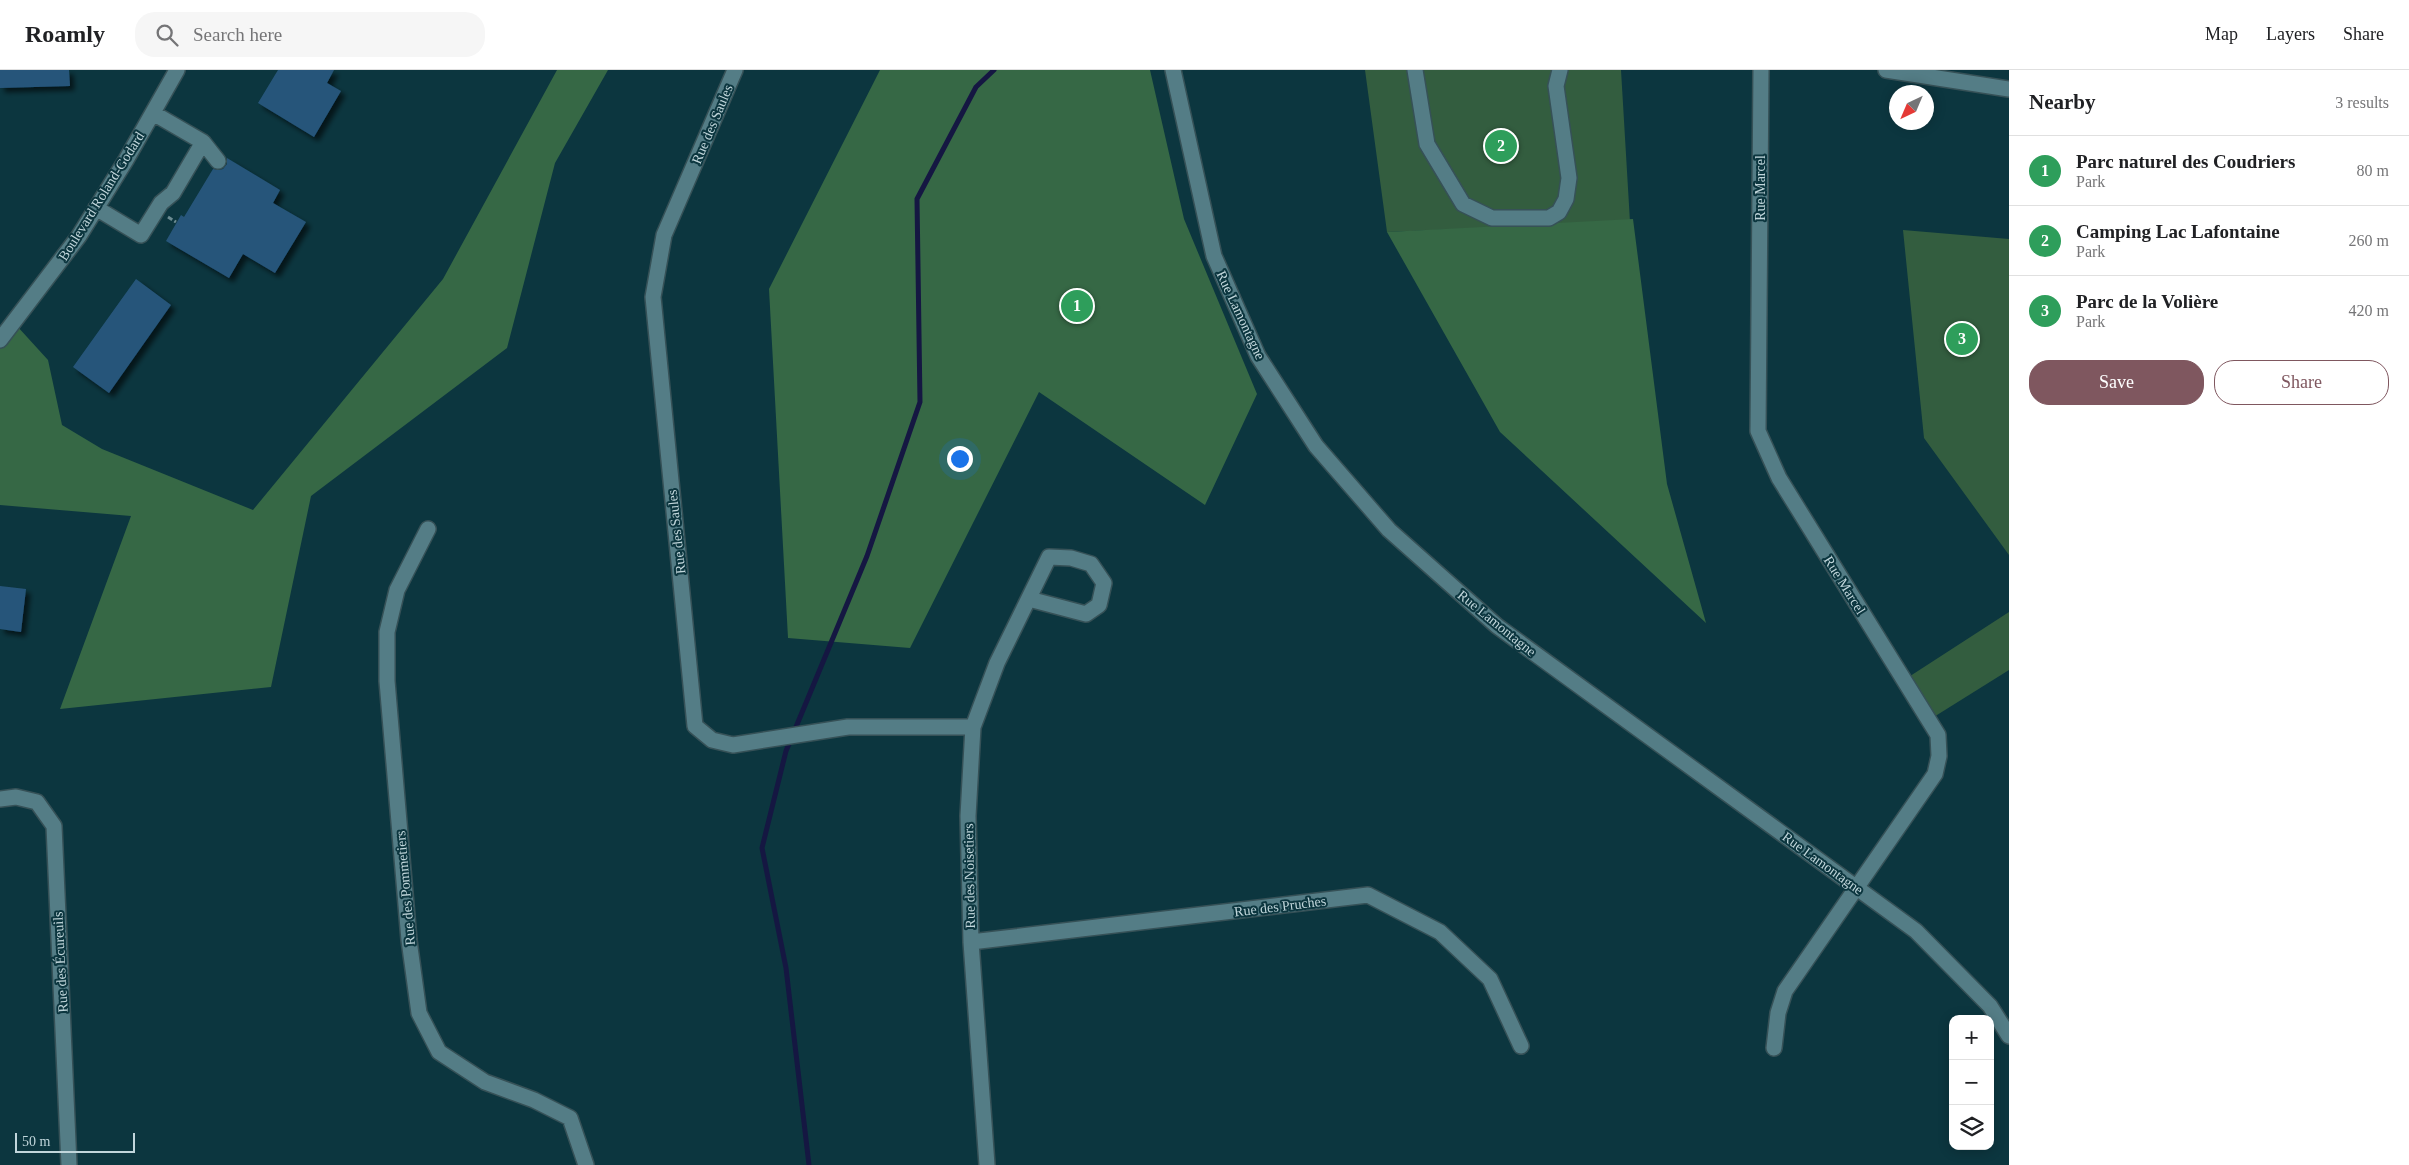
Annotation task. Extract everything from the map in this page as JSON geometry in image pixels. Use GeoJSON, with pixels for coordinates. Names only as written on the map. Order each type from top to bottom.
{"type":"FeatureCollection","features":[{"type":"Feature","properties":{"kind":"street","name":"Boulevard Roland-Godard"},"geometry":{"type":"LineString","coordinates":[[0,340],[79,236],[153,113],[176,70]]}},
{"type":"Feature","properties":{"kind":"street","name":"Rue des Saules"},"geometry":{"type":"LineString","coordinates":[[735,70],[664,235],[653,297],[695,726],[712,740],[734,745],[848,727],[973,727]]}},
{"type":"Feature","properties":{"kind":"street","name":"Rue Lamontagne"},"geometry":{"type":"LineString","coordinates":[[1173,70],[1214,256],[1258,356],[1316,446],[1390,530],[1496,626],[1916,931],[1990,1006],[2009,1036]]}},
{"type":"Feature","properties":{"kind":"street"},"geometry":{"type":"LineString","coordinates":[[1415,70],[1427,144],[1463,204],[1492,218],[1549,218],[1559,212],[1566,199],[1569,178],[1556,86],[1560,70]]}},
{"type":"Feature","properties":{"kind":"street","name":"Rue Marcel"},"geometry":{"type":"LineString","coordinates":[[1760,70],[1758,431],[1778,478],[1938,735],[1939,756],[1935,774],[1785,991],[1778,1013],[1774,1048]]}},
{"type":"Feature","properties":{"kind":"street"},"geometry":{"type":"LineString","coordinates":[[1886,70],[2009,89]]}},
{"type":"Feature","properties":{"kind":"street"},"geometry":{"type":"LineString","coordinates":[[153,113],[203,142],[218,161]]}},
{"type":"Feature","properties":{"kind":"street"},"geometry":{"type":"LineString","coordinates":[[96,208],[141,235],[161,203],[173,192],[203,142]]}},
{"type":"Feature","properties":{"kind":"street","name":"Rue des Pommetiers"},"geometry":{"type":"LineString","coordinates":[[428,529],[396,590],[387,632],[387,681],[409,940],[418,1013],[439,1052],[485,1082],[534,1100],[570,1118],[586,1165]]}},
{"type":"Feature","properties":{"kind":"street","name":"Rue des Noisetiers"},"geometry":{"type":"LineString","coordinates":[[987,1165],[971,942],[968,816],[973,727],[997,664],[1049,556],[1071,558],[1091,564],[1104,583],[1099,605],[1086,614],[1029,599]]}},
{"type":"Feature","properties":{"kind":"street","name":"Rue des Écureuils"},"geometry":{"type":"LineString","coordinates":[[0,799],[16,798],[37,802],[54,826],[70,1165]]}},
{"type":"Feature","properties":{"kind":"street","name":"Rue des Pruches"},"geometry":{"type":"LineString","coordinates":[[971,942],[1368,895],[1440,932],[1490,979],[1521,1046]]}},
{"type":"Feature","properties":{"kind":"green space"},"geometry":{"type":"Polygon","coordinates":[[[557,70],[608,70],[555,163],[507,348],[311,496],[271,687],[60,709],[131,516],[0,505],[0,349],[17,326],[48,360],[62,425],[102,449],[253,510],[443,279],[557,70]]]}},
{"type":"Feature","properties":{"kind":"green space"},"geometry":{"type":"Polygon","coordinates":[[[880,70],[1150,70],[1184,219],[1257,394],[1205,505],[1039,392],[910,648],[788,638],[769,289],[880,70]]]}},
{"type":"Feature","properties":{"kind":"green space"},"geometry":{"type":"Polygon","coordinates":[[[1365,70],[1621,70],[1630,222],[1387,232],[1365,70]]]}},
{"type":"Feature","properties":{"kind":"green space"},"geometry":{"type":"Polygon","coordinates":[[[1633,219],[1667,484],[1706,623],[1500,432],[1387,232],[1633,219]]]}},
{"type":"Feature","properties":{"kind":"green space"},"geometry":{"type":"Polygon","coordinates":[[[1903,230],[2009,239],[2009,555],[1924,438],[1903,230]]]}},
{"type":"Feature","properties":{"kind":"green space"},"geometry":{"type":"Polygon","coordinates":[[[2009,612],[2009,670],[1929,720],[1904,680],[2009,612]]]}},
{"type":"Feature","properties":{"kind":"building"},"geometry":{"type":"Polygon","coordinates":[[[0,70],[69,70],[70,86],[0,88],[0,70]]]}},
{"type":"Feature","properties":{"kind":"building"},"geometry":{"type":"Polygon","coordinates":[[[278,70],[334,70],[327,83],[341,91],[314,137],[258,103],[278,70]]]}},
{"type":"Feature","properties":{"kind":"building"},"geometry":{"type":"Polygon","coordinates":[[[227,158],[280,190],[273,203],[306,222],[275,273],[243,254],[229,278],[166,241],[181,215],[184,217],[213,169],[223,169],[227,164],[227,158]]]}},
{"type":"Feature","properties":{"kind":"building"},"geometry":{"type":"Polygon","coordinates":[[[136,279],[171,305],[109,393],[73,367],[136,279]]]}},
{"type":"Feature","properties":{"kind":"building"},"geometry":{"type":"Polygon","coordinates":[[[0,586],[26,589],[21,632],[0,629],[0,586]]]}},
{"type":"Feature","properties":{"kind":"waterway"},"geometry":{"type":"LineString","coordinates":[[809,1165],[786,968],[762,848],[786,751],[867,556],[920,402],[917,199],[976,87],[994,70]]}},
{"type":"Feature","properties":{"kind":"place","name":"Camping Lac Lafontaine"},"geometry":{"type":"Point","coordinates":[1501,146]}},
{"type":"Feature","properties":{"kind":"place","name":"Parc naturel des Coudriers"},"geometry":{"type":"Point","coordinates":[1077,306]}},
{"type":"Feature","properties":{"kind":"place","name":"Parc de la Volière"},"geometry":{"type":"Point","coordinates":[1962,339]}}]}
